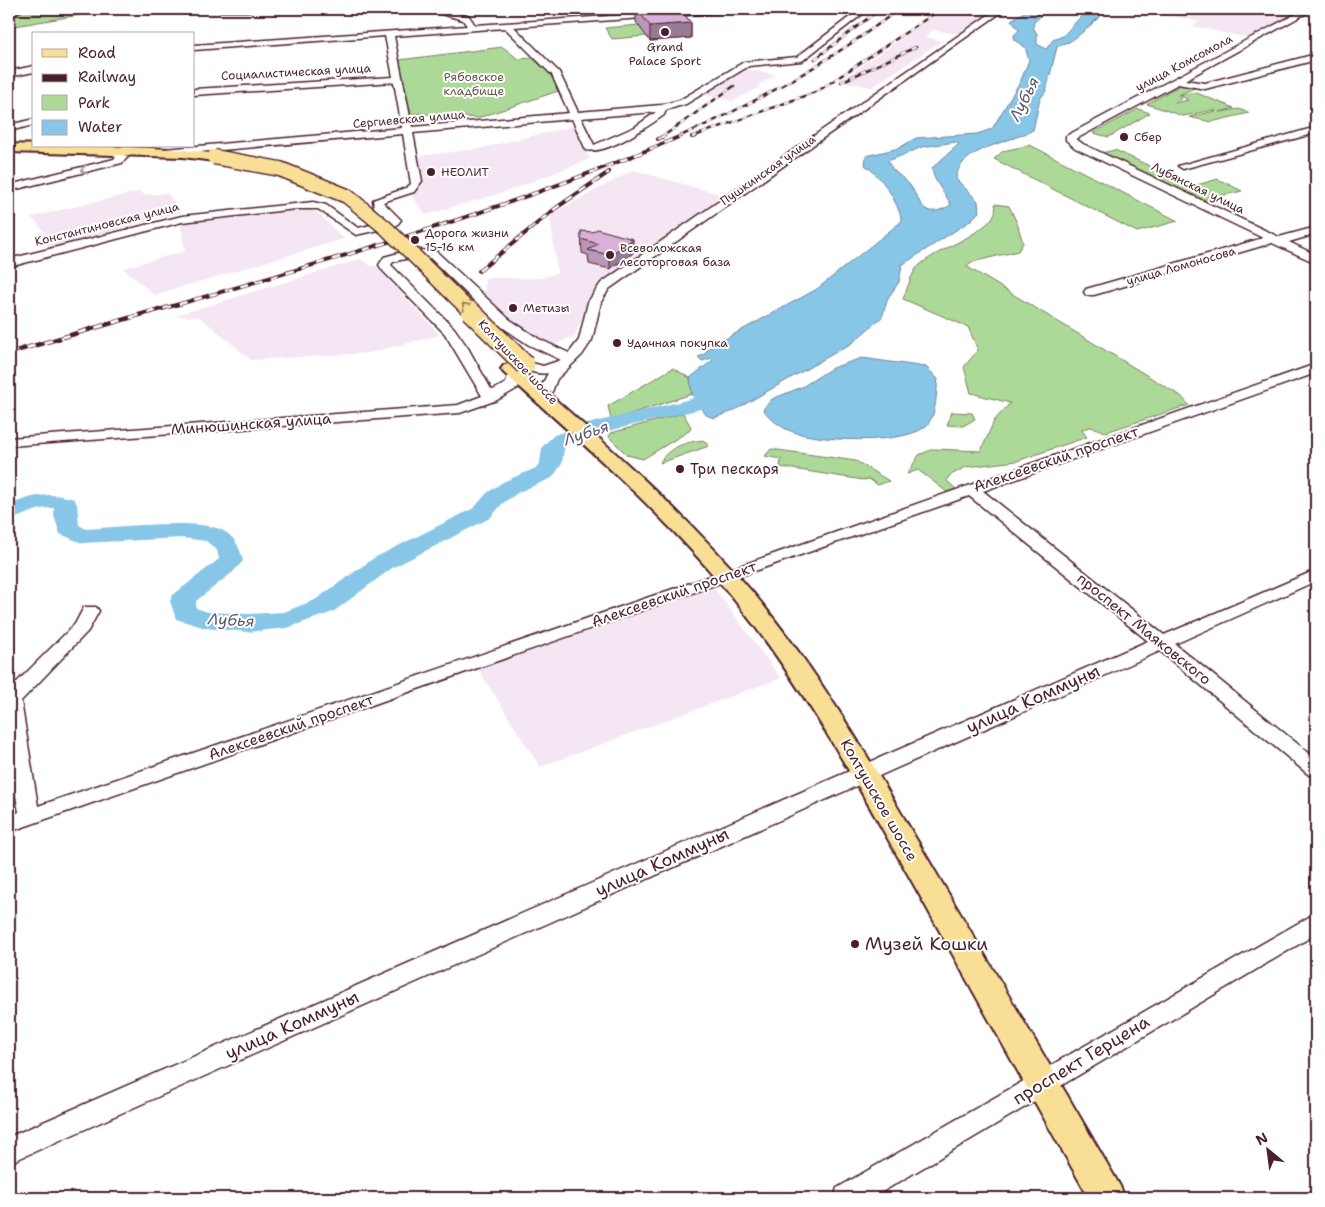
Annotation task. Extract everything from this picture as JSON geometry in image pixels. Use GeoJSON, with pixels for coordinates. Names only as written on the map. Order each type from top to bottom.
{"type":"FeatureCollection","features":[{"type":"Feature","properties":{"kind":"main road","name":"Колтушское шоссе"},"geometry":{"type":"LineString","coordinates":[[9,148],[213,155],[292,180],[335,200],[372,232],[541,391],[726,576],[770,628],[864,773],[1108,1198]]}},
{"type":"Feature","properties":{"kind":"main road","name":"Колтушское шоссе"},"geometry":{"type":"LineString","coordinates":[[61,150],[117,154],[213,155]]}},
{"type":"Feature","properties":{"kind":"street"},"geometry":{"type":"LineString","coordinates":[[9,15],[20,9]]}},
{"type":"Feature","properties":{"kind":"street"},"geometry":{"type":"LineString","coordinates":[[82,9],[251,9]]}},
{"type":"Feature","properties":{"kind":"street"},"geometry":{"type":"LineString","coordinates":[[427,9],[460,16],[469,20],[472,28]]}},
{"type":"Feature","properties":{"kind":"street"},"geometry":{"type":"LineString","coordinates":[[460,16],[472,9]]}},
{"type":"Feature","properties":{"kind":"street"},"geometry":{"type":"LineString","coordinates":[[642,9],[659,15]]}},
{"type":"Feature","properties":{"kind":"street"},"geometry":{"type":"LineString","coordinates":[[195,47],[743,9]]}},
{"type":"Feature","properties":{"kind":"street","name":"Сергиевская улица"},"geometry":{"type":"LineString","coordinates":[[213,155],[409,132],[661,108],[683,102],[751,62],[799,59],[865,9]]}},
{"type":"Feature","properties":{"kind":"street","name":"Пушкинская улица"},"geometry":{"type":"LineString","coordinates":[[541,391],[584,342],[594,301],[605,286],[617,276],[1002,9]]}},
{"type":"Feature","properties":{"kind":"street"},"geometry":{"type":"LineString","coordinates":[[1286,9],[1307,11],[1316,16]]}},
{"type":"Feature","properties":{"kind":"street","name":"улица Комсомола"},"geometry":{"type":"LineString","coordinates":[[1070,138],[1307,11]]}},
{"type":"Feature","properties":{"kind":"street"},"geometry":{"type":"LineString","coordinates":[[507,25],[556,74],[590,148],[594,149],[638,129],[661,113],[661,108]]}},
{"type":"Feature","properties":{"kind":"street"},"geometry":{"type":"LineString","coordinates":[[389,33],[409,132]]}},
{"type":"Feature","properties":{"kind":"street"},"geometry":{"type":"LineString","coordinates":[[1178,81],[1205,86],[1316,57]]}},
{"type":"Feature","properties":{"kind":"street"},"geometry":{"type":"LineString","coordinates":[[9,74],[32,69]]}},
{"type":"Feature","properties":{"kind":"street","name":"Социалистическая улица"},"geometry":{"type":"LineString","coordinates":[[195,92],[399,79]]}},
{"type":"Feature","properties":{"kind":"street"},"geometry":{"type":"LineString","coordinates":[[9,128],[32,122]]}},
{"type":"Feature","properties":{"kind":"street"},"geometry":{"type":"LineString","coordinates":[[1183,166],[1316,130]]}},
{"type":"Feature","properties":{"kind":"street","name":"Константиновская улица"},"geometry":{"type":"LineString","coordinates":[[9,263],[182,219],[302,205],[322,207],[352,230],[361,232],[395,222],[393,217],[377,202],[381,198],[410,190],[416,185],[409,132]]}},
{"type":"Feature","properties":{"kind":"street","name":"Лубянская улица"},"geometry":{"type":"LineString","coordinates":[[1070,138],[1079,146],[1316,259]]}},
{"type":"Feature","properties":{"kind":"street"},"geometry":{"type":"LineString","coordinates":[[9,188],[122,159],[121,155],[117,154]]}},
{"type":"Feature","properties":{"kind":"street","name":"улица Ломоносова"},"geometry":{"type":"LineString","coordinates":[[1090,292],[1316,230]]}},
{"type":"Feature","properties":{"kind":"street"},"geometry":{"type":"LineString","coordinates":[[492,397],[482,388],[468,356],[457,340],[387,268],[385,265],[388,260],[413,253],[433,255],[504,322],[534,342],[570,359],[560,366],[542,370],[517,369]]}},
{"type":"Feature","properties":{"kind":"street","name":"Алексеевский проспект"},"geometry":{"type":"LineString","coordinates":[[9,824],[726,576],[1316,368]]}},
{"type":"Feature","properties":{"kind":"street","name":"Минюшинская улица"},"geometry":{"type":"LineString","coordinates":[[9,442],[442,412],[468,407],[492,397],[513,385],[517,369]]}},
{"type":"Feature","properties":{"kind":"street","name":"Минюшинская улица"},"geometry":{"type":"LineString","coordinates":[[492,397],[518,390],[541,391]]}},
{"type":"Feature","properties":{"kind":"street","name":"проспект Маяковского"},"geometry":{"type":"LineString","coordinates":[[970,489],[1316,770]]}},
{"type":"Feature","properties":{"kind":"street","name":"улица Коммуны"},"geometry":{"type":"LineString","coordinates":[[9,1150],[1316,575]]}},
{"type":"Feature","properties":{"kind":"street"},"geometry":{"type":"LineString","coordinates":[[30,817],[10,695],[82,628],[90,611]]}},
{"type":"Feature","properties":{"kind":"street","name":"проспект Герцена"},"geometry":{"type":"LineString","coordinates":[[847,1198],[1316,923]]}},
{"type":"Feature","properties":{"kind":"shaded area"},"geometry":{"type":"Polygon","coordinates":[[[944,9],[995,9],[957,34],[933,30],[925,37],[942,41],[872,87],[839,81],[944,9]]]}},
{"type":"Feature","properties":{"kind":"shaded area"},"geometry":{"type":"Polygon","coordinates":[[[1171,9],[1276,9],[1295,13],[1249,38],[1192,26],[1200,22],[1173,16],[1171,9]]]}},
{"type":"Feature","properties":{"kind":"shaded area"},"geometry":{"type":"Polygon","coordinates":[[[746,69],[776,75],[758,85],[758,88],[733,101],[703,95],[746,69]]]}},
{"type":"Feature","properties":{"kind":"shaded area"},"geometry":{"type":"Polygon","coordinates":[[[574,126],[590,159],[508,191],[426,215],[411,195],[422,186],[424,179],[419,156],[477,149],[574,126]]]}},
{"type":"Feature","properties":{"kind":"shaded area"},"geometry":{"type":"Polygon","coordinates":[[[633,170],[734,198],[611,285],[602,297],[591,297],[575,335],[553,346],[523,328],[484,294],[485,278],[540,278],[557,273],[550,215],[633,170]]]}},
{"type":"Feature","properties":{"kind":"shaded area"},"geometry":{"type":"Polygon","coordinates":[[[141,191],[144,195],[167,193],[181,212],[50,248],[40,235],[46,233],[31,217],[141,191]]]}},
{"type":"Feature","properties":{"kind":"shaded area"},"geometry":{"type":"Polygon","coordinates":[[[308,208],[310,211],[317,212],[344,239],[154,295],[123,268],[185,251],[180,222],[308,208]]]}},
{"type":"Feature","properties":{"kind":"shaded area"},"geometry":{"type":"Polygon","coordinates":[[[361,259],[371,266],[376,266],[440,335],[369,353],[251,360],[200,317],[174,316],[361,259]]]}},
{"type":"Feature","properties":{"kind":"shaded area"},"geometry":{"type":"Polygon","coordinates":[[[714,588],[781,678],[540,767],[477,667],[651,606],[714,588]]]}},
{"type":"Feature","properties":{"kind":"green space"},"geometry":{"type":"Polygon","coordinates":[[[26,9],[98,12],[9,27],[9,18],[26,9]]]}},
{"type":"Feature","properties":{"kind":"green space"},"geometry":{"type":"Polygon","coordinates":[[[639,25],[647,36],[612,39],[605,28],[639,25]]]}},
{"type":"Feature","properties":{"kind":"green space","name":"Рябовское кладбище"},"geometry":{"type":"Polygon","coordinates":[[[503,47],[518,59],[532,58],[551,74],[558,91],[478,118],[411,113],[399,60],[503,47]]]}},
{"type":"Feature","properties":{"kind":"green space"},"geometry":{"type":"Polygon","coordinates":[[[1182,84],[1197,87],[1178,95],[1182,98],[1174,103],[1188,100],[1180,95],[1194,92],[1234,108],[1220,112],[1239,109],[1249,113],[1211,122],[1189,117],[1216,111],[1213,110],[1183,116],[1147,104],[1182,84]]]}},
{"type":"Feature","properties":{"kind":"green space"},"geometry":{"type":"Polygon","coordinates":[[[1138,109],[1150,113],[1109,137],[1093,133],[1138,109]]]}},
{"type":"Feature","properties":{"kind":"green space"},"geometry":{"type":"Polygon","coordinates":[[[1030,145],[1178,221],[1137,232],[994,159],[1003,151],[1030,145]]]}},
{"type":"Feature","properties":{"kind":"green space"},"geometry":{"type":"Polygon","coordinates":[[[1115,150],[1193,186],[1218,179],[1242,191],[1203,200],[1101,153],[1115,150]]]}},
{"type":"Feature","properties":{"kind":"green space"},"geometry":{"type":"Polygon","coordinates":[[[995,204],[1009,206],[1023,243],[1018,251],[972,262],[966,266],[1181,396],[1189,405],[1106,432],[1091,427],[1081,429],[1087,437],[1017,461],[966,467],[949,476],[947,481],[956,489],[947,492],[918,470],[907,474],[919,455],[933,449],[981,451],[994,421],[1010,403],[971,393],[964,367],[978,350],[968,327],[903,299],[915,270],[923,262],[988,223],[994,214],[995,204]]]}},
{"type":"Feature","properties":{"kind":"green space"},"geometry":{"type":"Polygon","coordinates":[[[673,368],[690,378],[692,394],[611,420],[608,406],[673,368]]]}},
{"type":"Feature","properties":{"kind":"green space"},"geometry":{"type":"Polygon","coordinates":[[[952,412],[972,413],[975,419],[963,426],[947,425],[952,412]]]}},
{"type":"Feature","properties":{"kind":"green space"},"geometry":{"type":"Polygon","coordinates":[[[683,413],[691,427],[689,431],[643,459],[627,455],[609,437],[611,433],[683,413]]]}},
{"type":"Feature","properties":{"kind":"green space"},"geometry":{"type":"Polygon","coordinates":[[[703,440],[709,446],[660,463],[672,449],[703,440]]]}},
{"type":"Feature","properties":{"kind":"green space"},"geometry":{"type":"Polygon","coordinates":[[[771,449],[856,461],[889,481],[878,485],[869,479],[863,480],[780,467],[781,459],[765,456],[771,449]]]}},
{"type":"Feature","properties":{"kind":"water"},"geometry":{"type":"Polygon","coordinates":[[[1029,9],[1049,9],[1034,22],[1033,27],[1037,34],[1037,44],[1046,49],[1053,40],[1063,36],[1086,11],[1103,9],[1100,13],[1101,15],[1080,34],[1069,42],[1057,47],[1046,91],[1040,99],[1033,130],[975,153],[959,169],[956,179],[978,201],[979,212],[970,221],[902,265],[899,282],[888,298],[882,317],[852,343],[731,412],[714,418],[706,415],[692,394],[690,378],[713,360],[712,358],[702,361],[698,357],[705,354],[707,349],[817,289],[902,221],[897,205],[888,190],[878,176],[865,165],[866,156],[899,148],[916,138],[977,134],[992,129],[1021,80],[1029,60],[1025,47],[1014,40],[1014,35],[1019,30],[1011,20],[1029,9]],[[955,142],[922,147],[888,161],[895,171],[909,184],[924,207],[928,210],[941,210],[951,205],[937,182],[932,168],[959,144],[955,142]]]}},
{"type":"Feature","properties":{"kind":"water"},"geometry":{"type":"Polygon","coordinates":[[[862,358],[926,367],[938,379],[935,408],[928,424],[918,431],[902,436],[882,439],[837,439],[816,437],[786,429],[773,420],[763,409],[772,399],[802,387],[832,368],[862,358]]]}},
{"type":"Feature","properties":{"kind":"building"},"geometry":{"type":"Polygon","coordinates":[[[637,9],[680,9],[691,23],[650,26],[637,9]]]}},
{"type":"Feature","properties":{"kind":"building"},"geometry":{"type":"Polygon","coordinates":[[[597,229],[633,239],[610,255],[588,250],[598,244],[581,239],[581,231],[592,232],[597,229]]]}},
{"type":"Feature","properties":{"kind":"waterway","name":"Лубья"},"geometry":{"type":"LineString","coordinates":[[9,513],[38,502],[52,501],[66,504],[65,516],[68,529],[82,536],[182,531],[213,535],[228,547],[231,561],[193,590],[182,601],[185,613],[206,620],[248,623],[287,620],[324,606],[383,563],[482,513],[495,498],[511,487],[544,473],[551,464],[553,447],[561,439],[598,427],[698,404],[726,383]]}},
{"type":"Feature","properties":{"kind":"railway"},"geometry":{"type":"LineString","coordinates":[[815,59],[880,9]]}},
{"type":"Feature","properties":{"kind":"railway"},"geometry":{"type":"LineString","coordinates":[[678,137],[736,110],[793,80],[847,46],[899,9]]}},
{"type":"Feature","properties":{"kind":"railway"},"geometry":{"type":"LineString","coordinates":[[696,136],[692,137],[818,91],[941,9]]}},
{"type":"Feature","properties":{"kind":"railway"},"geometry":{"type":"LineString","coordinates":[[841,82],[916,47]]}},
{"type":"Feature","properties":{"kind":"railway"},"geometry":{"type":"LineString","coordinates":[[662,137],[734,86]]}},
{"type":"Feature","properties":{"kind":"railway"},"geometry":{"type":"LineString","coordinates":[[148,313],[418,233],[551,188],[681,136]]}},
{"type":"Feature","properties":{"kind":"railway"},"geometry":{"type":"LineString","coordinates":[[658,139],[662,137]]}},
{"type":"Feature","properties":{"kind":"railway"},"geometry":{"type":"LineString","coordinates":[[479,271],[556,208],[609,172]]}},
{"type":"Feature","properties":{"kind":"railway"},"geometry":{"type":"LineString","coordinates":[[9,353],[153,311]]}},
{"type":"Feature","properties":{"kind":"place","name":"Grand Palace Sport"},"geometry":{"type":"Point","coordinates":[665,32]}},
{"type":"Feature","properties":{"kind":"place","name":"Сбер"},"geometry":{"type":"Point","coordinates":[1124,137]}},
{"type":"Feature","properties":{"kind":"place","name":"НЕОЛИТ"},"geometry":{"type":"Point","coordinates":[431,172]}},
{"type":"Feature","properties":{"kind":"place","name":"Дорога жизни 15-16 км"},"geometry":{"type":"Point","coordinates":[415,240]}},
{"type":"Feature","properties":{"kind":"place","name":"Всеволожская лесоторговая база"},"geometry":{"type":"Point","coordinates":[610,255]}},
{"type":"Feature","properties":{"kind":"place","name":"Метизы"},"geometry":{"type":"Point","coordinates":[513,308]}},
{"type":"Feature","properties":{"kind":"place","name":"Удачная покупка"},"geometry":{"type":"Point","coordinates":[617,343]}},
{"type":"Feature","properties":{"kind":"place","name":"Три пескаря"},"geometry":{"type":"Point","coordinates":[680,469]}},
{"type":"Feature","properties":{"kind":"place","name":"Музей Кошки"},"geometry":{"type":"Point","coordinates":[855,944]}}]}
